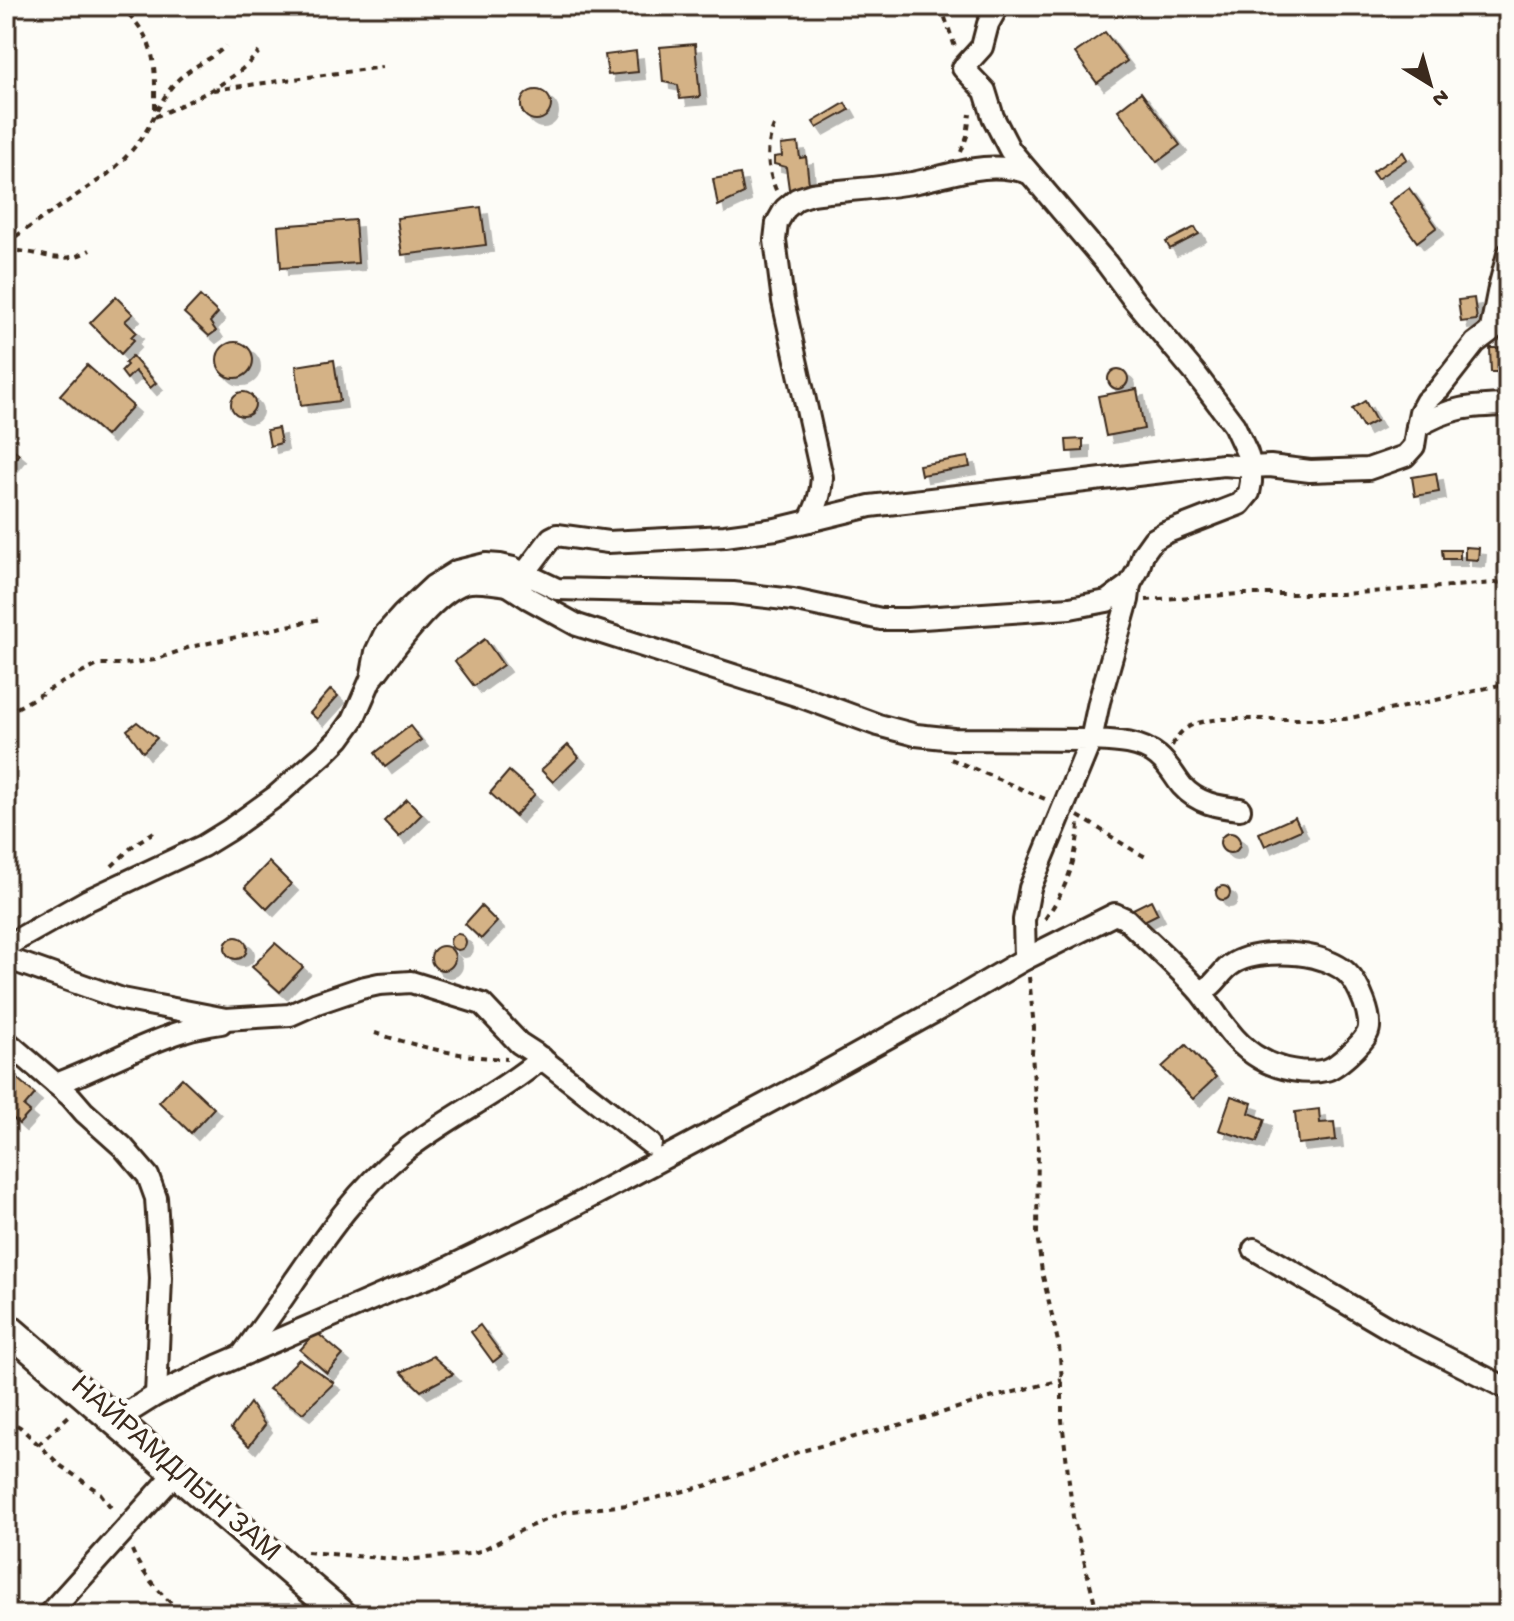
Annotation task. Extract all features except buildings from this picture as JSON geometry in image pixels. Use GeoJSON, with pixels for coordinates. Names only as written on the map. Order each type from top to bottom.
{"type":"FeatureCollection","features":[{"type":"Feature","properties":{"kind":"main road","name":"НАЙРАМДЛЫН ЗАМ"},"geometry":{"type":"LineString","coordinates":[[6,1327],[342,1615]]}},
{"type":"Feature","properties":{"kind":"street"},"geometry":{"type":"LineString","coordinates":[[998,6],[988,24],[982,47],[963,68],[985,91],[993,117],[1010,150],[1065,212],[1234,425],[1251,467],[1249,490],[1240,504],[1165,533],[1153,540],[1143,554],[1129,593],[1091,740],[1030,888],[1024,920],[1025,959]]}},
{"type":"Feature","properties":{"kind":"street"},"geometry":{"type":"LineString","coordinates":[[809,521],[818,504],[822,477],[781,285],[775,240],[777,223],[787,207],[797,199],[812,194],[913,182],[997,166],[1029,173]]}},
{"type":"Feature","properties":{"kind":"street"},"geometry":{"type":"LineString","coordinates":[[1249,490],[1264,479],[1306,471],[1368,469],[1405,456],[1414,446],[1420,412],[1426,401],[1475,343],[1500,324],[1499,288],[1508,254]]}},
{"type":"Feature","properties":{"kind":"street"},"geometry":{"type":"LineString","coordinates":[[1417,427],[1459,408],[1508,405]]}},
{"type":"Feature","properties":{"kind":"street"},"geometry":{"type":"LineString","coordinates":[[516,579],[557,535],[608,542],[679,540],[776,529],[870,506],[1223,465],[1306,471]]}},
{"type":"Feature","properties":{"kind":"street"},"geometry":{"type":"LineString","coordinates":[[6,946],[88,900],[185,856],[229,830],[302,775],[340,738],[353,720],[371,679],[376,652],[384,635],[433,586],[457,571],[486,564],[500,565],[516,579],[528,598],[577,625],[802,697],[878,725],[916,735],[954,739],[1114,741],[1144,748],[1157,755],[1197,800],[1240,809]]}},
{"type":"Feature","properties":{"kind":"street"},"geometry":{"type":"LineString","coordinates":[[516,579],[557,589],[733,593],[813,603],[881,619],[1070,608],[1129,593]]}},
{"type":"Feature","properties":{"kind":"street"},"geometry":{"type":"LineString","coordinates":[[116,1420],[156,1395],[242,1355],[429,1277],[557,1215],[834,1067],[1025,959],[1115,914],[1126,919],[1199,991],[1231,1036],[1261,1059],[1278,1067],[1302,1071],[1333,1067],[1354,1049],[1367,1034],[1369,1026],[1361,995],[1346,972],[1314,957],[1273,953],[1256,956],[1232,964],[1214,983],[1199,991]]}},
{"type":"Feature","properties":{"kind":"street"},"geometry":{"type":"LineString","coordinates":[[6,958],[122,999],[235,1019]]}},
{"type":"Feature","properties":{"kind":"street"},"geometry":{"type":"LineString","coordinates":[[56,1084],[185,1030],[235,1019],[290,1015],[361,988],[411,982],[482,1004],[519,1043],[651,1144]]}},
{"type":"Feature","properties":{"kind":"street"},"geometry":{"type":"LineString","coordinates":[[6,1041],[71,1097],[148,1176],[156,1198],[161,1278],[156,1395]]}},
{"type":"Feature","properties":{"kind":"street"},"geometry":{"type":"LineString","coordinates":[[242,1355],[329,1230],[363,1188],[427,1134],[525,1073],[542,1058]]}},
{"type":"Feature","properties":{"kind":"street"},"geometry":{"type":"LineString","coordinates":[[1254,1249],[1390,1329],[1508,1389]]}},
{"type":"Feature","properties":{"kind":"street"},"geometry":{"type":"LineString","coordinates":[[48,1615],[175,1474]]}},
{"type":"Feature","properties":{"kind":"path"},"geometry":{"type":"LineString","coordinates":[[120,6],[150,42],[154,116]]}},
{"type":"Feature","properties":{"kind":"path"},"geometry":{"type":"LineString","coordinates":[[941,6],[963,68]]}},
{"type":"Feature","properties":{"kind":"path"},"geometry":{"type":"LineString","coordinates":[[6,243],[108,174],[136,145],[178,80],[226,46]]}},
{"type":"Feature","properties":{"kind":"path"},"geometry":{"type":"LineString","coordinates":[[154,116],[213,90],[234,77],[259,52]]}},
{"type":"Feature","properties":{"kind":"path"},"geometry":{"type":"LineString","coordinates":[[213,90],[382,67]]}},
{"type":"Feature","properties":{"kind":"path"},"geometry":{"type":"LineString","coordinates":[[947,174],[967,136],[972,103]]}},
{"type":"Feature","properties":{"kind":"path"},"geometry":{"type":"LineString","coordinates":[[774,126],[769,138],[768,167],[774,187],[787,207]]}},
{"type":"Feature","properties":{"kind":"path"},"geometry":{"type":"LineString","coordinates":[[6,251],[24,250],[60,259],[77,257],[90,250]]}},
{"type":"Feature","properties":{"kind":"path"},"geometry":{"type":"LineString","coordinates":[[1129,593],[1342,594],[1508,582]]}},
{"type":"Feature","properties":{"kind":"path"},"geometry":{"type":"LineString","coordinates":[[6,714],[100,664],[155,660],[190,647],[320,619]]}},
{"type":"Feature","properties":{"kind":"path"},"geometry":{"type":"LineString","coordinates":[[1171,768],[1173,744],[1183,730],[1193,723],[1220,719],[1345,719],[1508,683]]}},
{"type":"Feature","properties":{"kind":"path"},"geometry":{"type":"LineString","coordinates":[[947,757],[1063,808],[1148,858]]}},
{"type":"Feature","properties":{"kind":"path"},"geometry":{"type":"LineString","coordinates":[[1025,959],[1032,992],[1034,1028],[1037,1234],[1042,1272],[1059,1346],[1062,1420],[1073,1517],[1098,1615]]}},
{"type":"Feature","properties":{"kind":"path"},"geometry":{"type":"LineString","coordinates":[[375,1033],[453,1054],[484,1058],[542,1058]]}},
{"type":"Feature","properties":{"kind":"path"},"geometry":{"type":"LineString","coordinates":[[302,1551],[405,1560],[469,1554],[564,1512],[627,1505],[705,1486],[810,1449],[1062,1380]]}},
{"type":"Feature","properties":{"kind":"path"},"geometry":{"type":"LineString","coordinates":[[38,1445],[88,1397]]}},
{"type":"Feature","properties":{"kind":"path"},"geometry":{"type":"LineString","coordinates":[[6,1419],[20,1427],[61,1466],[100,1493],[113,1510]]}},
{"type":"Feature","properties":{"kind":"path"},"geometry":{"type":"LineString","coordinates":[[124,1529],[135,1558],[149,1578],[186,1615]]}}]}
